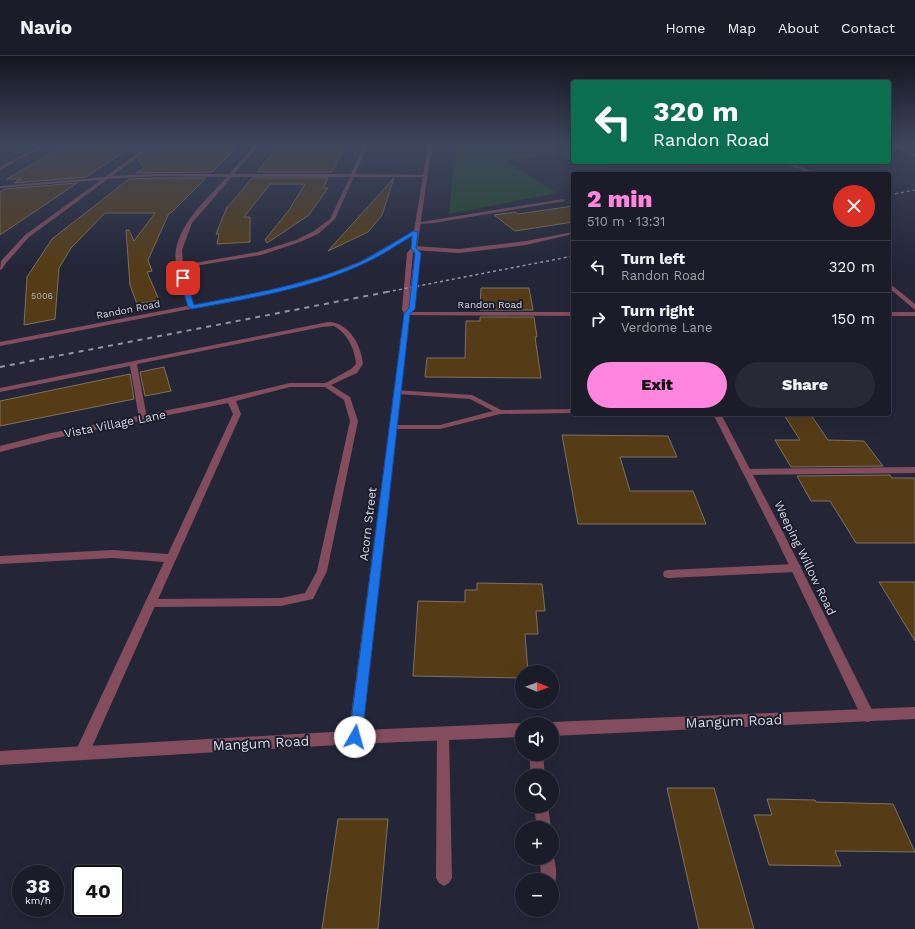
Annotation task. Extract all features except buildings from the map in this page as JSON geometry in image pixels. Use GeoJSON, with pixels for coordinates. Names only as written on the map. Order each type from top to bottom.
{"type":"FeatureCollection","features":[{"type":"Feature","properties":{"kind":"street"},"geometry":{"type":"LineString","coordinates":[[0,187],[15,186]]}},
{"type":"Feature","properties":{"kind":"street"},"geometry":{"type":"LineString","coordinates":[[0,268],[3,262],[27,236],[96,186]]}},
{"type":"Feature","properties":{"kind":"street"},"geometry":{"type":"LineString","coordinates":[[192,307],[180,267],[179,250],[189,223],[222,186]]}},
{"type":"Feature","properties":{"kind":"street"},"geometry":{"type":"LineString","coordinates":[[180,267],[244,256],[286,246],[313,234],[331,221],[349,186]]}},
{"type":"Feature","properties":{"kind":"street","name":"Acorn Street"},"geometry":{"type":"LineString","coordinates":[[355,737],[407,314],[412,309],[418,253],[414,248],[415,232],[424,186]]}},
{"type":"Feature","properties":{"kind":"street","name":"Randon Road"},"geometry":{"type":"LineString","coordinates":[[0,344],[276,291],[328,276],[363,262],[415,232]]}},
{"type":"Feature","properties":{"kind":"street"},"geometry":{"type":"LineString","coordinates":[[891,288],[915,308]]}},
{"type":"Feature","properties":{"kind":"street","name":"Randon Road"},"geometry":{"type":"LineString","coordinates":[[407,314],[571,314]]}},
{"type":"Feature","properties":{"kind":"street"},"geometry":{"type":"LineString","coordinates":[[891,314],[915,314]]}},
{"type":"Feature","properties":{"kind":"street","name":"Vista Village Lane"},"geometry":{"type":"LineString","coordinates":[[0,449],[51,436],[231,400],[290,384],[326,385]]}},
{"type":"Feature","properties":{"kind":"street"},"geometry":{"type":"LineString","coordinates":[[82,753],[237,414],[231,400]]}},
{"type":"Feature","properties":{"kind":"street","name":"Weeping Willow Road"},"geometry":{"type":"LineString","coordinates":[[718,416],[796,568],[868,716]]}},
{"type":"Feature","properties":{"kind":"street"},"geometry":{"type":"LineString","coordinates":[[0,560],[113,554],[171,558]]}},
{"type":"Feature","properties":{"kind":"street","name":"Mangum Road"},"geometry":{"type":"LineString","coordinates":[[559,729],[915,713]]}},
{"type":"Feature","properties":{"kind":"street","name":"Mangum Road"},"geometry":{"type":"LineString","coordinates":[[0,758],[355,737],[443,735],[515,730]]}},
{"type":"Feature","properties":{"kind":"lane"},"geometry":{"type":"LineString","coordinates":[[417,223],[434,222],[563,200]]}},
{"type":"Feature","properties":{"kind":"lane"},"geometry":{"type":"LineString","coordinates":[[414,248],[459,251],[526,243],[571,233]]}},
{"type":"Feature","properties":{"kind":"lane"},"geometry":{"type":"LineString","coordinates":[[0,390],[314,326],[334,324],[341,327],[358,349],[360,364],[354,371],[326,385],[347,399],[354,421],[322,571],[309,596],[281,602],[150,603]]}},
{"type":"Feature","properties":{"kind":"lane"},"geometry":{"type":"LineString","coordinates":[[133,363],[143,418]]}},
{"type":"Feature","properties":{"kind":"lane"},"geometry":{"type":"LineString","coordinates":[[398,392],[472,397],[500,412]]}},
{"type":"Feature","properties":{"kind":"lane"},"geometry":{"type":"LineString","coordinates":[[393,427],[440,426],[500,412],[571,412]]}},
{"type":"Feature","properties":{"kind":"lane"},"geometry":{"type":"LineString","coordinates":[[747,472],[915,470]]}},
{"type":"Feature","properties":{"kind":"lane"},"geometry":{"type":"LineString","coordinates":[[668,574],[796,568]]}},
{"type":"Feature","properties":{"kind":"lane"},"geometry":{"type":"LineString","coordinates":[[443,735],[444,878]]}},
{"type":"Feature","properties":{"kind":"green space"},"geometry":{"type":"Polygon","coordinates":[[[452,186],[545,186],[557,193],[449,214],[452,186]]]}},
{"type":"Feature","properties":{"kind":"railway"},"geometry":{"type":"LineString","coordinates":[[891,195],[915,190]]}},
{"type":"Feature","properties":{"kind":"railway"},"geometry":{"type":"LineString","coordinates":[[387,292],[571,256]]}},
{"type":"Feature","properties":{"kind":"railway"},"geometry":{"type":"LineString","coordinates":[[0,367],[392,291]]}},
{"type":"Feature","properties":{"kind":"route"},"geometry":{"type":"LineString","coordinates":[[183,278],[192,307],[276,291],[328,276],[363,262],[415,232],[414,248],[418,253],[415,287],[412,309],[407,314],[355,737]]}}]}
